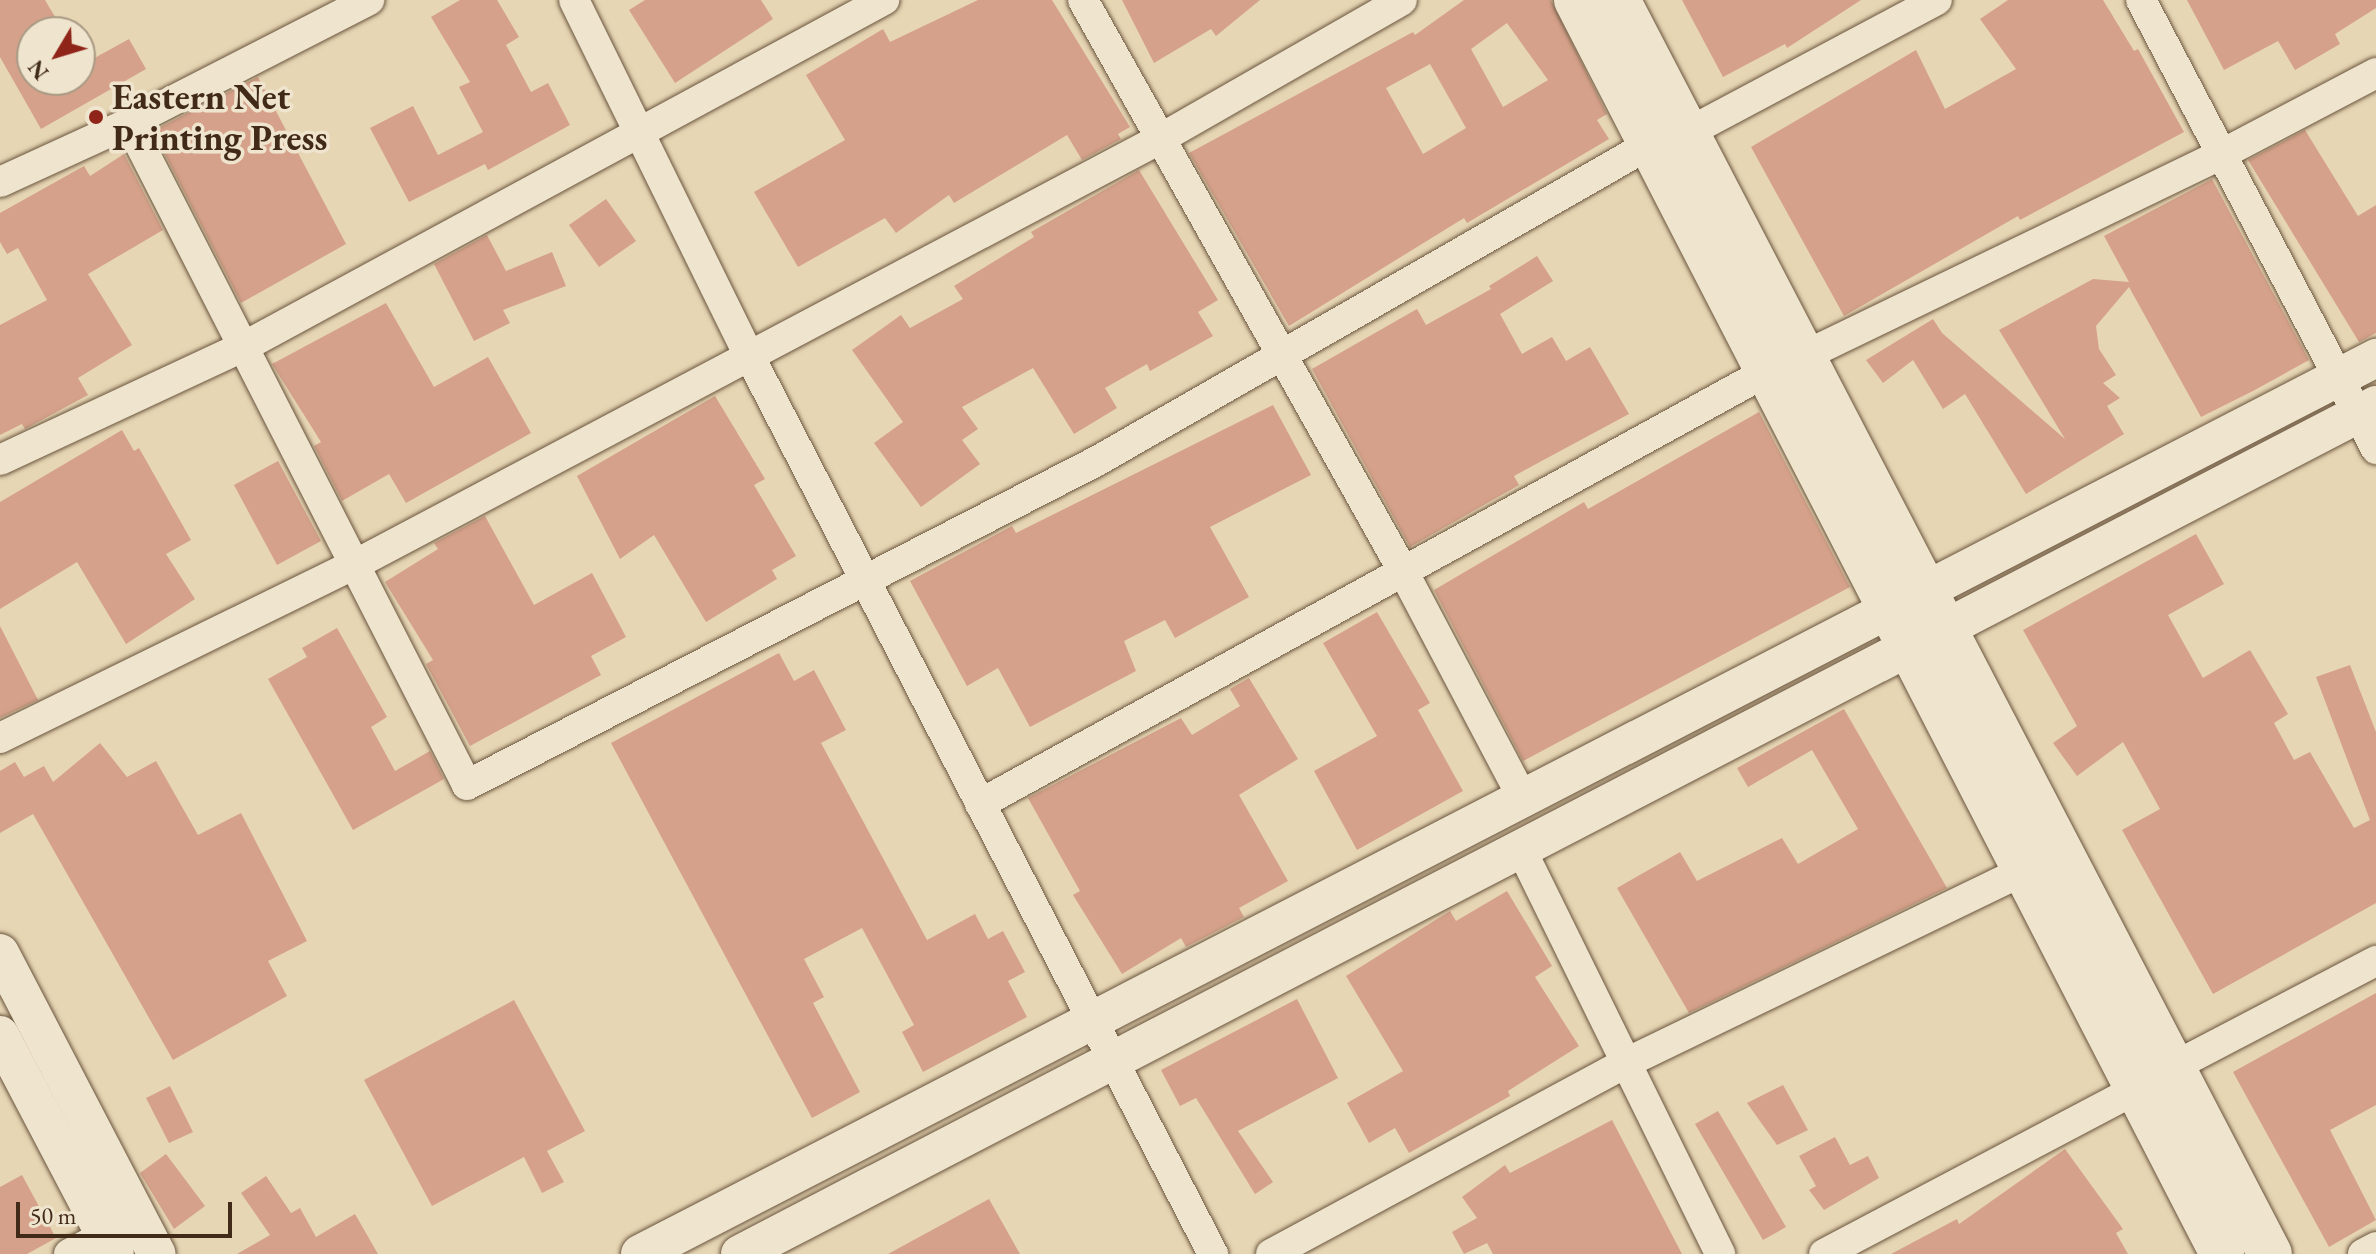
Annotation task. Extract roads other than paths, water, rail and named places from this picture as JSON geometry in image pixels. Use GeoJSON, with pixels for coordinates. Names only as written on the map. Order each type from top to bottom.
{"type":"FeatureCollection","features":[{"type":"Feature","properties":{"kind":"main road"},"geometry":{"type":"LineString","coordinates":[[1576,0],[1668,139],[1927,638],[2084,870],[2173,1067],[2270,1254]]}},
{"type":"Feature","properties":{"kind":"main road"},"geometry":{"type":"LineString","coordinates":[[1618,0],[1668,139]]}},
{"type":"Feature","properties":{"kind":"main road"},"geometry":{"type":"LineString","coordinates":[[1927,638],[2023,871],[2222,1254]]}},
{"type":"Feature","properties":{"kind":"street"},"geometry":{"type":"LineString","coordinates":[[0,182],[129,123],[369,0]]}},
{"type":"Feature","properties":{"kind":"street"},"geometry":{"type":"LineString","coordinates":[[574,0],[749,355],[1213,1254]]}},
{"type":"Feature","properties":{"kind":"street"},"geometry":{"type":"LineString","coordinates":[[0,460],[245,346],[637,131],[884,0]]}},
{"type":"Feature","properties":{"kind":"street"},"geometry":{"type":"LineString","coordinates":[[1083,0],[1158,140],[1403,571],[1522,797]]}},
{"type":"Feature","properties":{"kind":"street"},"geometry":{"type":"LineString","coordinates":[[0,738],[358,563],[1158,140],[1402,0]]}},
{"type":"Feature","properties":{"kind":"street"},"geometry":{"type":"LineString","coordinates":[[129,123],[358,563],[467,785],[867,583],[1668,139],[1937,0]]}},
{"type":"Feature","properties":{"kind":"street"},"geometry":{"type":"LineString","coordinates":[[2141,0],[2339,379],[2367,410],[2376,449]]}},
{"type":"Feature","properties":{"kind":"street"},"geometry":{"type":"LineString","coordinates":[[980,804],[1784,364],[2222,154],[2376,73]]}},
{"type":"Feature","properties":{"kind":"street"},"geometry":{"type":"LineString","coordinates":[[640,1254],[2376,358]]}},
{"type":"Feature","properties":{"kind":"street"},"geometry":{"type":"LineString","coordinates":[[740,1254],[2367,410]]}},
{"type":"Feature","properties":{"kind":"street"},"geometry":{"type":"LineString","coordinates":[[1521,849],[1720,1254]]}},
{"type":"Feature","properties":{"kind":"street"},"geometry":{"type":"LineString","coordinates":[[1271,1254],[1626,1063],[2023,871]]}},
{"type":"Feature","properties":{"kind":"street"},"geometry":{"type":"LineString","coordinates":[[0,953],[157,1254]]}},
{"type":"Feature","properties":{"kind":"street"},"geometry":{"type":"LineString","coordinates":[[2173,1067],[2376,961]]}},
{"type":"Feature","properties":{"kind":"street"},"geometry":{"type":"LineString","coordinates":[[0,1035],[109,1245],[69,1254]]}},
{"type":"Feature","properties":{"kind":"street"},"geometry":{"type":"LineString","coordinates":[[1824,1254],[2135,1090]]}},
{"type":"Feature","properties":{"kind":"street"},"geometry":{"type":"LineString","coordinates":[[2363,1254],[2376,1247]]}},
{"type":"Feature","properties":{"kind":"place","name":"Eastern Net Printing Press"},"geometry":{"type":"Point","coordinates":[96,117]}}]}
